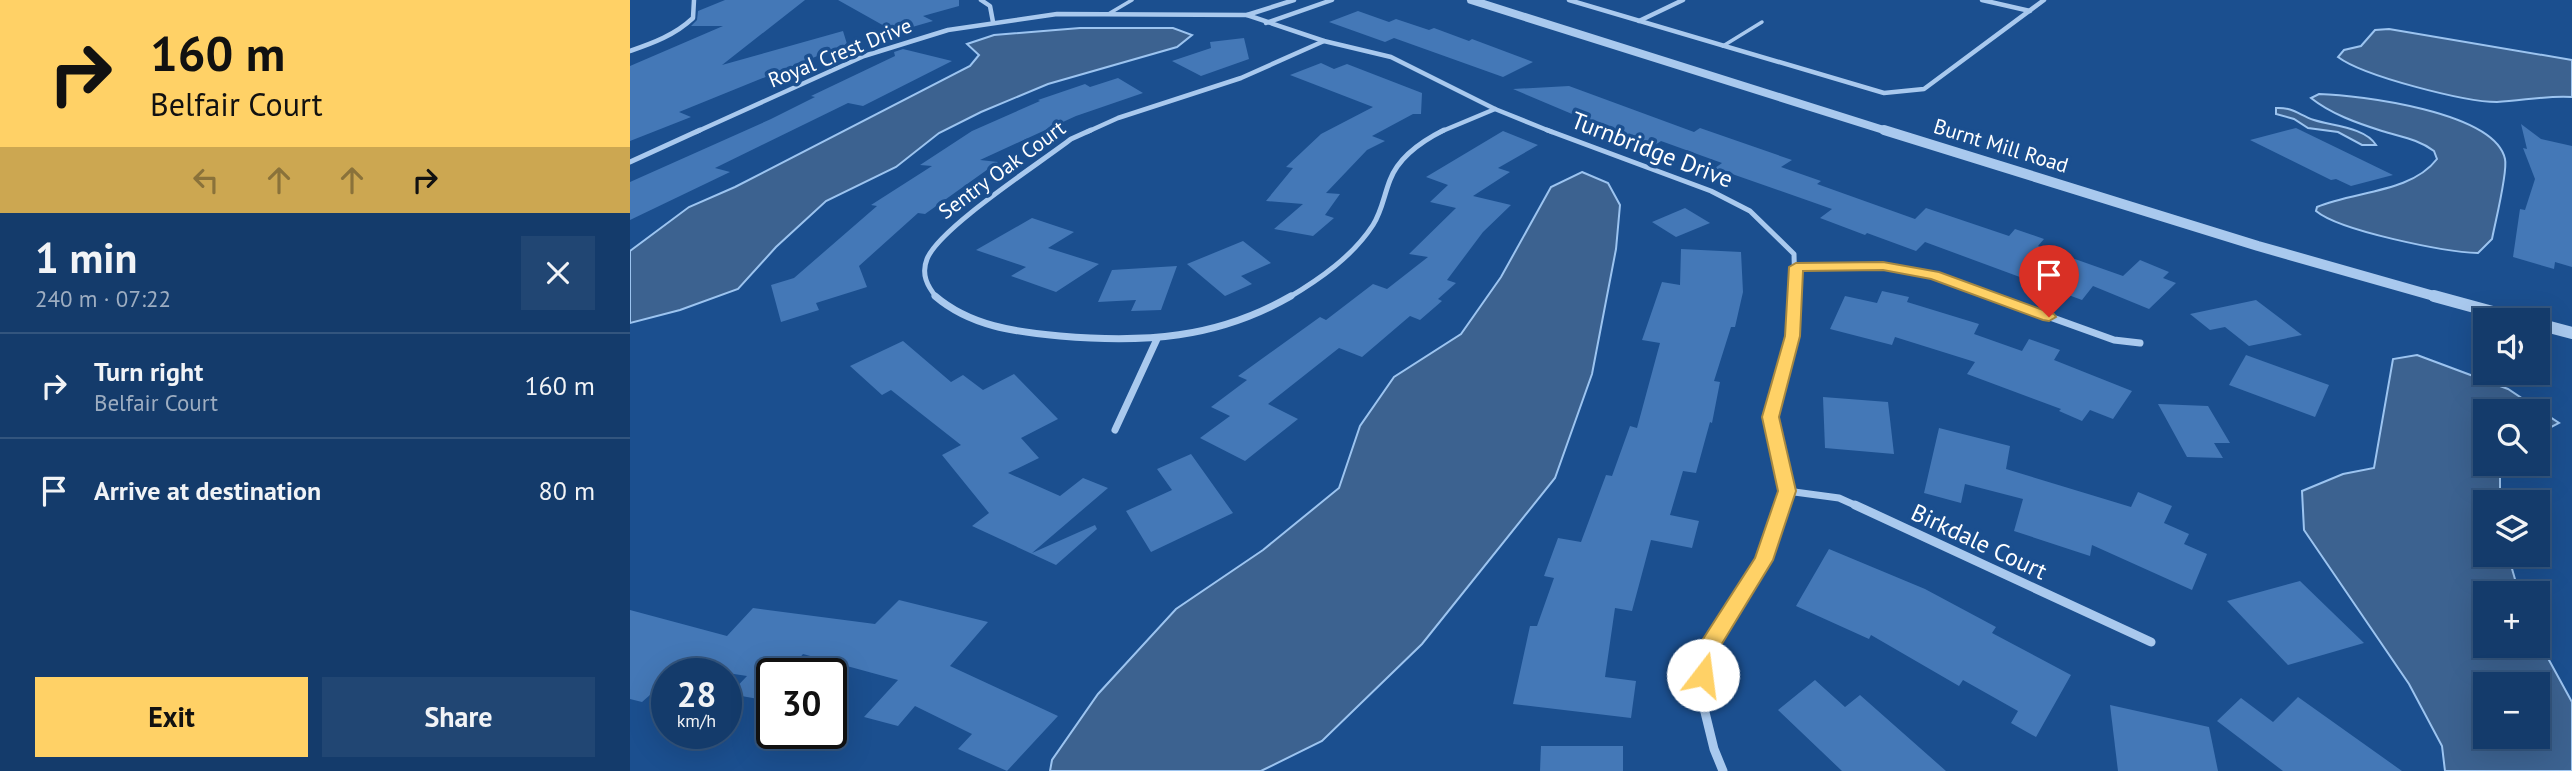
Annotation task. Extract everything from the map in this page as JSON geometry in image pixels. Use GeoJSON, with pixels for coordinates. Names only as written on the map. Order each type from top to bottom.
{"type":"FeatureCollection","features":[{"type":"Feature","properties":{"kind":"street"},"geometry":{"type":"LineString","coordinates":[[630,51],[662,39],[687,25],[693,18],[694,0]]}},
{"type":"Feature","properties":{"kind":"street"},"geometry":{"type":"LineString","coordinates":[[981,0],[990,6],[993,22]]}},
{"type":"Feature","properties":{"kind":"street","name":"Royal Crest Drive"},"geometry":{"type":"LineString","coordinates":[[630,162],[864,55],[919,37],[993,22],[1057,14],[1247,15],[1294,0]]}},
{"type":"Feature","properties":{"kind":"street"},"geometry":{"type":"LineString","coordinates":[[1265,23],[1332,0]]}},
{"type":"Feature","properties":{"kind":"street","name":"Burnt Mill Road"},"geometry":{"type":"LineString","coordinates":[[1471,0],[2193,226],[2477,308]]}},
{"type":"Feature","properties":{"kind":"street"},"geometry":{"type":"LineString","coordinates":[[1569,0],[1884,93],[1924,89],[2044,0]]}},
{"type":"Feature","properties":{"kind":"street"},"geometry":{"type":"LineString","coordinates":[[1639,21],[1683,0]]}},
{"type":"Feature","properties":{"kind":"street"},"geometry":{"type":"LineString","coordinates":[[1982,0],[2030,11]]}},
{"type":"Feature","properties":{"kind":"street"},"geometry":{"type":"LineString","coordinates":[[1283,4],[1301,10]]}},
{"type":"Feature","properties":{"kind":"street","name":"Turnbridge Drive"},"geometry":{"type":"LineString","coordinates":[[1247,15],[1324,41],[1391,57],[1494,109],[1732,201],[1768,226],[1794,254],[1796,267]]}},
{"type":"Feature","properties":{"kind":"street","name":"Sentry Oak Court"},"geometry":{"type":"LineString","coordinates":[[1324,41],[1241,78],[1118,118],[1071,139],[943,235],[924,263],[923,276],[930,291],[958,312],[995,327],[1028,333],[1116,341],[1157,339],[1224,324],[1288,296],[1342,260],[1374,223],[1388,183],[1404,158],[1436,135],[1494,109]]}},
{"type":"Feature","properties":{"kind":"street"},"geometry":{"type":"LineString","coordinates":[[1723,771],[1714,749],[1701,696],[1705,653],[1764,560],[1787,491],[1770,417],[1793,336],[1796,267],[1883,266],[1934,275],[2113,340],[2140,343]]}},
{"type":"Feature","properties":{"kind":"street"},"geometry":{"type":"LineString","coordinates":[[2550,327],[2572,333]]}},
{"type":"Feature","properties":{"kind":"street"},"geometry":{"type":"LineString","coordinates":[[1115,429],[1157,339]]}},
{"type":"Feature","properties":{"kind":"street","name":"Birkdale Court"},"geometry":{"type":"LineString","coordinates":[[1787,491],[1839,498],[2151,642]]}},
{"type":"Feature","properties":{"kind":"lane"},"geometry":{"type":"LineString","coordinates":[[1110,13],[1132,0]]}},
{"type":"Feature","properties":{"kind":"lane"},"geometry":{"type":"LineString","coordinates":[[1723,46],[1762,22]]}},
{"type":"Feature","properties":{"kind":"water"},"geometry":{"type":"Polygon","coordinates":[[[1080,28],[1173,28],[1192,35],[1177,47],[1048,84],[939,133],[896,167],[826,201],[776,247],[738,289],[680,310],[630,323],[630,251],[689,207],[735,187],[970,66],[979,55],[967,44],[994,35],[1080,28]]]}},
{"type":"Feature","properties":{"kind":"water"},"geometry":{"type":"Polygon","coordinates":[[[2389,29],[2572,60],[2572,97],[2497,102],[2462,98],[2391,80],[2338,57],[2344,50],[2361,46],[2375,30],[2389,29]]]}},
{"type":"Feature","properties":{"kind":"water"},"geometry":{"type":"Polygon","coordinates":[[[2319,94],[2364,98],[2424,109],[2477,129],[2496,143],[2505,159],[2505,166],[2492,239],[2478,253],[2442,249],[2369,233],[2328,219],[2316,211],[2317,207],[2332,202],[2412,179],[2437,159],[2434,151],[2422,144],[2363,125],[2327,109],[2311,98],[2319,94]]]}},
{"type":"Feature","properties":{"kind":"water"},"geometry":{"type":"Polygon","coordinates":[[[2276,108],[2348,128],[2364,134],[2376,145],[2362,145],[2338,132],[2308,128],[2294,119],[2276,114],[2276,108]]]}},
{"type":"Feature","properties":{"kind":"water"},"geometry":{"type":"Polygon","coordinates":[[[1582,172],[1608,183],[1620,205],[1616,249],[1592,374],[1555,478],[1422,644],[1322,741],[1261,771],[1050,771],[1052,760],[1098,694],[1176,609],[1263,550],[1339,488],[1360,426],[1394,377],[1461,334],[1501,277],[1551,187],[1582,172]]]}},
{"type":"Feature","properties":{"kind":"water"},"geometry":{"type":"Polygon","coordinates":[[[2417,355],[2473,376],[2473,385],[2497,385],[2523,399],[2473,399],[2473,476],[2500,476],[2500,490],[2473,490],[2473,567],[2511,567],[2516,581],[2473,581],[2473,658],[2548,658],[2572,702],[2572,771],[2445,771],[2442,746],[2409,684],[2304,530],[2302,491],[2343,474],[2374,468],[2393,359],[2417,355]]]}},
{"type":"Feature","properties":{"kind":"water"},"geometry":{"type":"Polygon","coordinates":[[[2550,417],[2559,423],[2550,428],[2550,417]]]}},
{"type":"Feature","properties":{"kind":"building"},"geometry":{"type":"Polygon","coordinates":[[[725,0],[805,0],[722,65],[843,31],[847,44],[679,112],[691,117],[630,141],[630,66],[723,26],[691,26],[697,20],[698,11],[725,0]]]}},
{"type":"Feature","properties":{"kind":"building"},"geometry":{"type":"Polygon","coordinates":[[[838,0],[959,0],[959,6],[923,16],[933,21],[895,32],[838,0]]]}},
{"type":"Feature","properties":{"kind":"building"},"geometry":{"type":"Polygon","coordinates":[[[1358,11],[1389,22],[1396,19],[1429,30],[1434,28],[1469,41],[1472,39],[1533,62],[1503,77],[1394,38],[1385,42],[1329,22],[1358,11]]]}},
{"type":"Feature","properties":{"kind":"building"},"geometry":{"type":"Polygon","coordinates":[[[1244,38],[1249,59],[1201,76],[1172,61],[1211,48],[1210,42],[1244,38]]]}},
{"type":"Feature","properties":{"kind":"building"},"geometry":{"type":"Polygon","coordinates":[[[903,49],[952,61],[863,106],[848,103],[715,168],[730,172],[630,220],[630,182],[771,119],[815,97],[811,96],[895,56],[894,52],[903,49]]]}},
{"type":"Feature","properties":{"kind":"building"},"geometry":{"type":"Polygon","coordinates":[[[1321,63],[1334,69],[1347,64],[1422,93],[1421,114],[1413,114],[1372,136],[1385,141],[1367,150],[1326,193],[1340,194],[1325,215],[1334,218],[1313,236],[1274,229],[1303,204],[1266,201],[1293,168],[1286,167],[1321,134],[1373,107],[1290,75],[1321,63]]]}},
{"type":"Feature","properties":{"kind":"building"},"geometry":{"type":"Polygon","coordinates":[[[1118,78],[1143,93],[1076,116],[980,160],[998,162],[925,214],[918,213],[859,266],[867,287],[816,303],[819,310],[781,322],[771,285],[794,278],[877,206],[871,205],[932,166],[920,165],[972,131],[1040,101],[1038,100],[1085,84],[1090,87],[1118,78]]]}},
{"type":"Feature","properties":{"kind":"building"},"geometry":{"type":"Polygon","coordinates":[[[1569,86],[1694,132],[1700,128],[1792,160],[1781,167],[1821,181],[1817,184],[1915,219],[1926,208],[2009,236],[2015,229],[2044,239],[2038,246],[2123,276],[2140,260],[2169,272],[2163,278],[2176,283],[2149,309],[2093,286],[2082,300],[1925,242],[1916,251],[1867,233],[1865,235],[1820,218],[1832,209],[1715,168],[1722,163],[1661,141],[1655,145],[1610,130],[1513,89],[1569,86]]]}},
{"type":"Feature","properties":{"kind":"building"},"geometry":{"type":"Polygon","coordinates":[[[2521,124],[2541,139],[2572,146],[2572,267],[2555,262],[2554,269],[2513,257],[2520,209],[2525,210],[2535,179],[2523,148],[2527,149],[2521,124]]]}},
{"type":"Feature","properties":{"kind":"building"},"geometry":{"type":"Polygon","coordinates":[[[2296,128],[2393,175],[2351,186],[2336,179],[2331,180],[2250,140],[2296,128]]]}},
{"type":"Feature","properties":{"kind":"building"},"geometry":{"type":"Polygon","coordinates":[[[1503,131],[1538,145],[1498,168],[1510,172],[1473,196],[1511,205],[1483,232],[1447,280],[1456,283],[1438,299],[1442,301],[1420,320],[1410,316],[1362,357],[1339,348],[1268,404],[1298,419],[1245,461],[1200,438],[1230,416],[1211,407],[1247,380],[1238,376],[1320,317],[1326,320],[1373,284],[1387,289],[1428,257],[1409,254],[1456,208],[1430,202],[1448,185],[1426,177],[1503,131]]]}},
{"type":"Feature","properties":{"kind":"building"},"geometry":{"type":"Polygon","coordinates":[[[1685,208],[1710,223],[1676,237],[1652,222],[1685,208]]]}},
{"type":"Feature","properties":{"kind":"building"},"geometry":{"type":"Polygon","coordinates":[[[1032,218],[1074,232],[1048,248],[1099,264],[1056,292],[1011,276],[1026,267],[976,250],[1032,218]]]}},
{"type":"Feature","properties":{"kind":"building"},"geometry":{"type":"Polygon","coordinates":[[[1243,241],[1271,263],[1241,276],[1252,284],[1225,296],[1187,264],[1243,241]]]}},
{"type":"Feature","properties":{"kind":"building"},"geometry":{"type":"Polygon","coordinates":[[[1681,249],[1741,252],[1743,292],[1735,327],[1731,327],[1714,381],[1720,382],[1712,423],[1710,422],[1696,473],[1683,471],[1670,515],[1699,521],[1692,548],[1651,540],[1632,611],[1615,608],[1605,677],[1636,681],[1631,718],[1513,704],[1530,626],[1537,626],[1554,578],[1544,576],[1558,538],[1581,542],[1606,475],[1612,476],[1630,426],[1637,428],[1660,343],[1642,340],[1662,282],[1680,285],[1681,249]]]}},
{"type":"Feature","properties":{"kind":"building"},"geometry":{"type":"Polygon","coordinates":[[[1177,266],[1161,310],[1131,311],[1136,300],[1098,302],[1112,270],[1177,266]]]}},
{"type":"Feature","properties":{"kind":"building"},"geometry":{"type":"Polygon","coordinates":[[[1882,291],[1909,297],[1907,302],[1979,324],[1974,334],[2022,351],[2029,339],[2060,350],[2054,360],[2132,391],[2113,419],[2090,410],[2082,421],[2059,411],[2061,409],[1967,374],[1975,362],[1895,337],[1892,345],[1830,329],[1845,296],[1877,303],[1882,291]]]}},
{"type":"Feature","properties":{"kind":"building"},"geometry":{"type":"Polygon","coordinates":[[[2256,300],[2302,335],[2249,346],[2225,327],[2210,330],[2190,314],[2256,300]]]}},
{"type":"Feature","properties":{"kind":"building"},"geometry":{"type":"Polygon","coordinates":[[[903,341],[951,382],[963,375],[983,390],[1014,374],[1058,419],[1021,438],[1039,458],[1008,473],[1060,496],[1083,478],[1108,488],[1032,553],[1095,525],[1097,529],[1056,565],[972,526],[989,513],[942,455],[961,445],[891,390],[882,395],[850,366],[903,341]]]}},
{"type":"Feature","properties":{"kind":"building"},"geometry":{"type":"Polygon","coordinates":[[[2246,355],[2329,385],[2315,417],[2229,385],[2246,355]]]}},
{"type":"Feature","properties":{"kind":"building"},"geometry":{"type":"Polygon","coordinates":[[[1823,397],[1888,402],[1894,454],[1825,448],[1823,397]]]}},
{"type":"Feature","properties":{"kind":"building"},"geometry":{"type":"Polygon","coordinates":[[[2158,404],[2208,406],[2230,443],[2214,443],[2223,458],[2187,457],[2158,404]]]}},
{"type":"Feature","properties":{"kind":"building"},"geometry":{"type":"Polygon","coordinates":[[[1939,428],[2010,446],[2006,469],[2131,507],[2138,492],[2172,506],[2164,523],[2189,534],[2184,544],[2207,554],[2192,590],[2092,545],[2090,556],[2014,531],[2023,499],[1965,484],[1961,503],[1924,493],[1939,428]]]}},
{"type":"Feature","properties":{"kind":"building"},"geometry":{"type":"Polygon","coordinates":[[[1191,454],[1233,513],[1151,552],[1126,511],[1172,490],[1157,469],[1191,454]]]}},
{"type":"Feature","properties":{"kind":"building"},"geometry":{"type":"Polygon","coordinates":[[[1829,549],[1925,589],[1996,627],[1992,633],[2071,675],[2036,737],[2011,723],[2018,711],[1963,680],[1959,686],[1871,635],[1869,639],[1796,606],[1829,549]]]}},
{"type":"Feature","properties":{"kind":"building"},"geometry":{"type":"Polygon","coordinates":[[[2300,581],[2364,643],[2288,665],[2227,601],[2300,581]]]}},
{"type":"Feature","properties":{"kind":"building"},"geometry":{"type":"Polygon","coordinates":[[[899,600],[988,622],[950,666],[1058,716],[1007,771],[958,749],[972,734],[915,706],[898,726],[864,717],[898,680],[847,666],[847,658],[818,658],[803,654],[800,658],[756,658],[756,699],[742,696],[742,681],[747,676],[742,675],[742,658],[651,658],[651,694],[642,702],[630,699],[630,610],[727,636],[753,608],[875,624],[899,600]]]}},
{"type":"Feature","properties":{"kind":"building"},"geometry":{"type":"Polygon","coordinates":[[[1815,680],[1845,707],[1860,695],[1946,771],[1842,771],[1778,710],[1815,680]]]}},
{"type":"Feature","properties":{"kind":"building"},"geometry":{"type":"Polygon","coordinates":[[[2298,697],[2402,771],[2283,771],[2217,721],[2241,698],[2273,722],[2298,697]]]}},
{"type":"Feature","properties":{"kind":"building"},"geometry":{"type":"Polygon","coordinates":[[[2110,705],[2209,727],[2218,771],[2118,771],[2110,705]]]}},
{"type":"Feature","properties":{"kind":"building"},"geometry":{"type":"Polygon","coordinates":[[[1541,746],[1623,746],[1623,771],[1540,771],[1541,746]]]}},
{"type":"Feature","properties":{"kind":"route"},"geometry":{"type":"LineString","coordinates":[[1703,675],[1705,653],[1764,560],[1787,491],[1770,417],[1793,336],[1796,267],[1883,266],[1934,275],[2049,317]]}}]}
